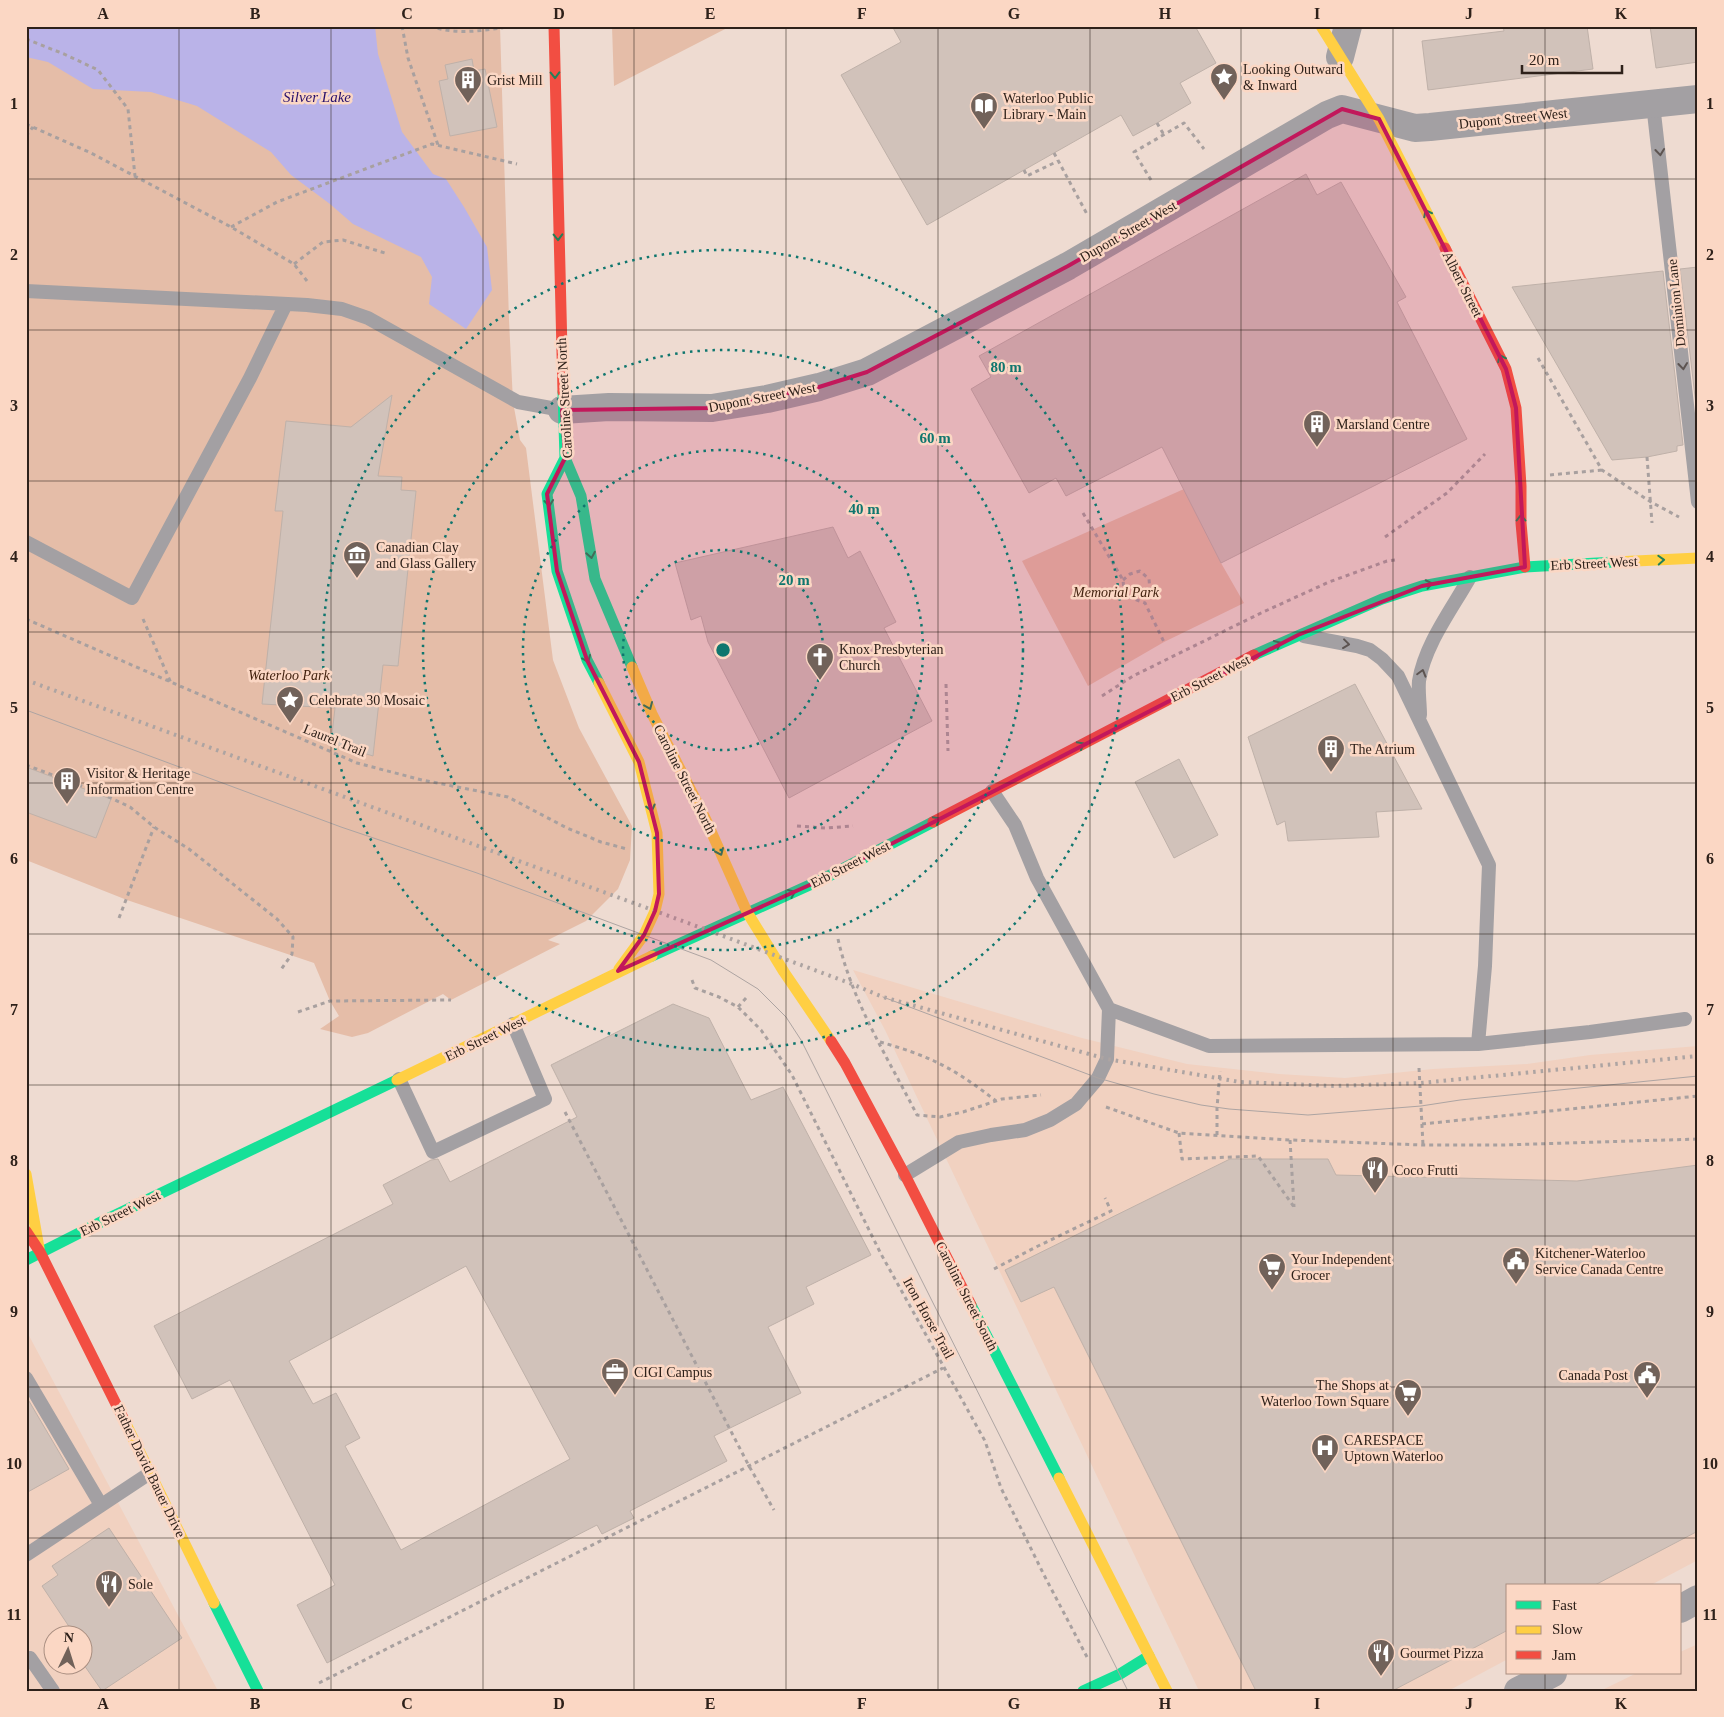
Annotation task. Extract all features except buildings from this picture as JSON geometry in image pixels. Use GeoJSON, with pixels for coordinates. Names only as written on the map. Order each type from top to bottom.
{"type":"FeatureCollection","features":[{"type":"Feature","properties":{"kind":"main road","name":"Caroline Street North"},"geometry":{"type":"LineString","coordinates":[[554,26],[562,410],[565,458],[581,496],[595,580],[652,714],[706,820],[747,912]]}},
{"type":"Feature","properties":{"kind":"main road","name":"Albert Street"},"geometry":{"type":"LineString","coordinates":[[1321,26],[1379,119],[1506,369],[1516,408],[1524,566]]}},
{"type":"Feature","properties":{"kind":"main road"},"geometry":{"type":"LineString","coordinates":[[565,458],[548,494],[557,571],[587,660],[639,762],[657,833],[659,894],[644,935],[618,971]]}},
{"type":"Feature","properties":{"kind":"main road","name":"Erb Street West"},"geometry":{"type":"LineString","coordinates":[[26,1260],[513,1024],[618,971],[823,879],[1239,662],[1382,599],[1422,586],[1524,566],[1698,558]]}},
{"type":"Feature","properties":{"kind":"main road","name":"Caroline Street South"},"geometry":{"type":"LineString","coordinates":[[747,912],[784,972],[845,1063],[905,1175],[1167,1691]]}},
{"type":"Feature","properties":{"kind":"main road","name":"Father David Bauer Drive"},"geometry":{"type":"LineString","coordinates":[[26,1174],[40,1252]]}},
{"type":"Feature","properties":{"kind":"main road","name":"Father David Bauer Drive"},"geometry":{"type":"LineString","coordinates":[[26,1231],[40,1252],[258,1691]]}},
{"type":"Feature","properties":{"kind":"main road"},"geometry":{"type":"LineString","coordinates":[[1083,1691],[1120,1674],[1149,1656]]}},
{"type":"Feature","properties":{"kind":"street"},"geometry":{"type":"LineString","coordinates":[[1340,57],[1348,26]]}},
{"type":"Feature","properties":{"kind":"street","name":"Dupont Street West"},"geometry":{"type":"LineString","coordinates":[[562,410],[610,407],[712,408],[767,399],[819,387],[867,372],[1068,266],[1327,115],[1342,109],[1415,128],[1698,99]]}},
{"type":"Feature","properties":{"kind":"street"},"geometry":{"type":"LineString","coordinates":[[1682,1608],[1698,1599]]}},
{"type":"Feature","properties":{"kind":"street"},"geometry":{"type":"LineString","coordinates":[[1518,1691],[1551,1674]]}},
{"type":"Feature","properties":{"kind":"lane","name":"Dominion Lane"},"geometry":{"type":"LineString","coordinates":[[1653,104],[1698,502]]}},
{"type":"Feature","properties":{"kind":"lane"},"geometry":{"type":"LineString","coordinates":[[26,291],[307,305],[342,309],[368,318],[518,402],[562,410]]}},
{"type":"Feature","properties":{"kind":"lane"},"geometry":{"type":"LineString","coordinates":[[26,542],[132,598],[250,378],[286,304]]}},
{"type":"Feature","properties":{"kind":"lane"},"geometry":{"type":"LineString","coordinates":[[1420,721],[1419,682],[1424,664],[1439,630],[1470,576]]}},
{"type":"Feature","properties":{"kind":"lane"},"geometry":{"type":"LineString","coordinates":[[1298,635],[1370,650],[1382,659],[1398,676],[1489,864],[1485,966],[1478,1044]]}},
{"type":"Feature","properties":{"kind":"lane"},"geometry":{"type":"LineString","coordinates":[[905,1175],[959,1142],[1025,1130],[1050,1120],[1076,1104],[1098,1078],[1107,1059],[1109,1009],[1038,878],[1015,825],[992,791]]}},
{"type":"Feature","properties":{"kind":"lane"},"geometry":{"type":"LineString","coordinates":[[1109,1009],[1209,1046],[1478,1044],[1590,1032],[1685,1019]]}},
{"type":"Feature","properties":{"kind":"lane"},"geometry":{"type":"LineString","coordinates":[[399,1079],[433,1152],[545,1098],[513,1024]]}},
{"type":"Feature","properties":{"kind":"lane"},"geometry":{"type":"LineString","coordinates":[[26,1378],[101,1506]]}},
{"type":"Feature","properties":{"kind":"lane"},"geometry":{"type":"LineString","coordinates":[[26,1555],[150,1473]]}},
{"type":"Feature","properties":{"kind":"lane"},"geometry":{"type":"LineString","coordinates":[[28,1656],[53,1691]]}},
{"type":"Feature","properties":{"kind":"path"},"geometry":{"type":"LineString","coordinates":[[402,26],[408,58],[438,146]]}},
{"type":"Feature","properties":{"kind":"path"},"geometry":{"type":"LineString","coordinates":[[430,26],[443,31],[466,32],[514,26]]}},
{"type":"Feature","properties":{"kind":"path"},"geometry":{"type":"LineString","coordinates":[[26,39],[98,70],[128,109],[135,176]]}},
{"type":"Feature","properties":{"kind":"path"},"geometry":{"type":"LineString","coordinates":[[1157,123],[1164,135]]}},
{"type":"Feature","properties":{"kind":"path"},"geometry":{"type":"LineString","coordinates":[[1152,180],[1134,152],[1184,123],[1204,149]]}},
{"type":"Feature","properties":{"kind":"path"},"geometry":{"type":"LineString","coordinates":[[26,124],[135,176],[231,227],[294,264],[308,282],[307,305]]}},
{"type":"Feature","properties":{"kind":"path"},"geometry":{"type":"LineString","coordinates":[[26,136],[33,127]]}},
{"type":"Feature","properties":{"kind":"path"},"geometry":{"type":"LineString","coordinates":[[231,227],[277,202],[432,144],[518,164]]}},
{"type":"Feature","properties":{"kind":"path"},"geometry":{"type":"LineString","coordinates":[[1054,153],[1088,216]]}},
{"type":"Feature","properties":{"kind":"path"},"geometry":{"type":"LineString","coordinates":[[1024,170],[1027,176],[1058,160]]}},
{"type":"Feature","properties":{"kind":"path"},"geometry":{"type":"LineString","coordinates":[[294,264],[323,242],[343,240],[388,254]]}},
{"type":"Feature","properties":{"kind":"path"},"geometry":{"type":"LineString","coordinates":[[1538,358],[1602,470],[1651,502],[1681,518]]}},
{"type":"Feature","properties":{"kind":"path"},"geometry":{"type":"LineString","coordinates":[[1385,537],[1447,493],[1485,454]]}},
{"type":"Feature","properties":{"kind":"path"},"geometry":{"type":"LineString","coordinates":[[1647,457],[1652,523]]}},
{"type":"Feature","properties":{"kind":"path"},"geometry":{"type":"LineString","coordinates":[[1546,475],[1602,470]]}},
{"type":"Feature","properties":{"kind":"path"},"geometry":{"type":"LineString","coordinates":[[1083,513],[1123,580],[1124,591],[1131,598],[1145,604],[1164,642]]}},
{"type":"Feature","properties":{"kind":"path"},"geometry":{"type":"LineString","coordinates":[[1123,580],[1130,574],[1140,571],[1149,579],[1150,590],[1145,604]]}},
{"type":"Feature","properties":{"kind":"path"},"geometry":{"type":"LineString","coordinates":[[132,598],[150,631],[172,683]]}},
{"type":"Feature","properties":{"kind":"path","name":"Laurel Trail"},"geometry":{"type":"LineString","coordinates":[[26,619],[357,763],[422,780],[508,797],[567,828],[601,842],[636,851]]}},
{"type":"Feature","properties":{"kind":"path"},"geometry":{"type":"LineString","coordinates":[[946,684],[948,751]]}},
{"type":"Feature","properties":{"kind":"path"},"geometry":{"type":"LineString","coordinates":[[26,765],[98,792],[130,807],[154,827],[189,849],[277,919],[293,937],[292,954],[280,971]]}},
{"type":"Feature","properties":{"kind":"path"},"geometry":{"type":"LineString","coordinates":[[797,826],[826,828],[855,826]]}},
{"type":"Feature","properties":{"kind":"path"},"geometry":{"type":"LineString","coordinates":[[119,918],[154,827]]}},
{"type":"Feature","properties":{"kind":"path"},"geometry":{"type":"LineString","coordinates":[[838,939],[843,963],[860,1004],[917,1114],[940,1117],[963,1112],[996,1101],[1045,1094],[1080,1099],[1179,1133],[1290,1140],[1423,1145],[1502,1145],[1698,1139]]}},
{"type":"Feature","properties":{"kind":"path","name":"Iron Horse Trail"},"geometry":{"type":"LineString","coordinates":[[692,980],[694,988],[719,997],[738,1007],[761,1030],[792,1075],[881,1254],[943,1368],[971,1414],[985,1442],[1001,1488],[1084,1650]]}},
{"type":"Feature","properties":{"kind":"path"},"geometry":{"type":"LineString","coordinates":[[738,1007],[747,997]]}},
{"type":"Feature","properties":{"kind":"path"},"geometry":{"type":"LineString","coordinates":[[298,1012],[330,1000],[451,1000]]}},
{"type":"Feature","properties":{"kind":"path"},"geometry":{"type":"LineString","coordinates":[[879,1042],[936,1061],[975,1085],[996,1101]]}},
{"type":"Feature","properties":{"kind":"path"},"geometry":{"type":"LineString","coordinates":[[1419,1044],[1423,1145]]}},
{"type":"Feature","properties":{"kind":"path"},"geometry":{"type":"LineString","coordinates":[[1217,1135],[1221,1046]]}},
{"type":"Feature","properties":{"kind":"path"},"geometry":{"type":"LineString","coordinates":[[1422,1124],[1698,1096]]}},
{"type":"Feature","properties":{"kind":"path"},"geometry":{"type":"LineString","coordinates":[[562,1107],[749,1466],[774,1510]]}},
{"type":"Feature","properties":{"kind":"path"},"geometry":{"type":"LineString","coordinates":[[1179,1133],[1182,1159],[1258,1156],[1294,1207],[1290,1140]]}},
{"type":"Feature","properties":{"kind":"path"},"geometry":{"type":"LineString","coordinates":[[994,1269],[1112,1211],[1105,1198]]}},
{"type":"Feature","properties":{"kind":"path"},"geometry":{"type":"LineString","coordinates":[[319,1683],[943,1368]]}},
{"type":"Feature","properties":{"kind":"highlighted area"},"geometry":{"type":"Polygon","coordinates":[[[1342,109],[1379,119],[1506,369],[1516,408],[1525,567],[1422,586],[1298,635],[823,879],[618,971],[644,935],[655,911],[659,894],[657,833],[639,762],[587,660],[557,571],[547,494],[565,458],[562,410],[712,408],[819,387],[867,372],[1068,266],[1342,109]]]}},
{"type":"Feature","properties":{"kind":"shaded area","name":"The Shops at Waterloo Town Square"},"geometry":{"type":"Polygon","coordinates":[[[853,970],[1082,1038],[1187,1064],[1279,1074],[1345,1078],[1433,1069],[1527,1064],[1590,1055],[1698,1046],[1698,1560],[1653,1584],[1506,1584],[1506,1660],[1448,1691],[1199,1691],[885,1030],[853,970]]]}},
{"type":"Feature","properties":{"kind":"shaded area"},"geometry":{"type":"Polygon","coordinates":[[[26,1330],[218,1691],[26,1691],[26,1330]]]}},
{"type":"Feature","properties":{"kind":"shaded area"},"geometry":{"type":"Polygon","coordinates":[[[1698,1644],[1698,1691],[1600,1691],[1635,1674],[1682,1674],[1682,1651],[1698,1644]]]}},
{"type":"Feature","properties":{"kind":"green space","name":"Waterloo Park"},"geometry":{"type":"Polygon","coordinates":[[[26,26],[500,26],[513,402],[520,440],[526,448],[553,660],[579,728],[632,826],[630,860],[618,889],[586,921],[548,940],[560,944],[451,1000],[443,994],[368,1033],[352,1037],[320,1029],[339,1016],[330,1001],[314,963],[127,900],[26,860],[26,26]]]}},
{"type":"Feature","properties":{"kind":"green space"},"geometry":{"type":"Polygon","coordinates":[[[612,26],[731,26],[614,86],[612,26]]]}},
{"type":"Feature","properties":{"kind":"green space","name":"Memorial Park"},"geometry":{"type":"Polygon","coordinates":[[[1184,489],[1221,563],[1244,603],[1164,642],[1088,686],[1022,561],[1184,489]]]}},
{"type":"Feature","properties":{"kind":"water","name":"Silver Lake"},"geometry":{"type":"Polygon","coordinates":[[[26,26],[375,26],[378,54],[402,132],[433,174],[446,179],[487,247],[492,290],[466,329],[429,304],[432,277],[421,257],[353,224],[291,175],[271,152],[197,106],[151,92],[93,89],[48,62],[26,57],[26,26]]]}},
{"type":"Feature","properties":{"kind":"tram line"},"geometry":{"type":"LineString","coordinates":[[26,710],[341,827],[477,873],[711,960],[758,989],[786,1017],[801,1040],[1128,1691]]}},
{"type":"Feature","properties":{"kind":"tram line"},"geometry":{"type":"LineString","coordinates":[[883,997],[1098,1078],[1154,1094],[1201,1105],[1229,1109],[1308,1115],[1421,1106],[1460,1100],[1698,1076]]}},
{"type":"Feature","properties":{"kind":"railway"},"geometry":{"type":"LineString","coordinates":[[26,680],[707,930],[883,997],[1107,1059],[1240,1082],[1335,1086],[1420,1083],[1698,1056]]}},
{"type":"Feature","properties":{"kind":"traffic: fast"},"geometry":{"type":"LineString","coordinates":[[563,392],[565,458],[581,496],[595,579],[632,667]]}},
{"type":"Feature","properties":{"kind":"traffic: fast"},"geometry":{"type":"LineString","coordinates":[[565,458],[547,494],[557,571],[587,660],[599,683]]}},
{"type":"Feature","properties":{"kind":"traffic: fast"},"geometry":{"type":"LineString","coordinates":[[1254,655],[1382,599],[1422,586],[1525,567],[1615,562]]}},
{"type":"Feature","properties":{"kind":"traffic: fast"},"geometry":{"type":"LineString","coordinates":[[652,956],[823,879],[933,822]]}},
{"type":"Feature","properties":{"kind":"traffic: fast"},"geometry":{"type":"LineString","coordinates":[[26,1260],[397,1080]]}},
{"type":"Feature","properties":{"kind":"traffic: fast"},"geometry":{"type":"LineString","coordinates":[[971,1305],[1059,1478]]}},
{"type":"Feature","properties":{"kind":"traffic: fast"},"geometry":{"type":"LineString","coordinates":[[214,1603],[258,1691]]}},
{"type":"Feature","properties":{"kind":"traffic: fast"},"geometry":{"type":"LineString","coordinates":[[1083,1691],[1120,1674],[1149,1656]]}},
{"type":"Feature","properties":{"kind":"traffic: slow"},"geometry":{"type":"LineString","coordinates":[[1321,26],[1379,119],[1445,248]]}},
{"type":"Feature","properties":{"kind":"traffic: slow"},"geometry":{"type":"LineString","coordinates":[[1615,562],[1698,558]]}},
{"type":"Feature","properties":{"kind":"traffic: slow"},"geometry":{"type":"LineString","coordinates":[[632,667],[652,714],[706,820],[747,912],[784,972],[831,1041]]}},
{"type":"Feature","properties":{"kind":"traffic: slow"},"geometry":{"type":"LineString","coordinates":[[599,683],[639,762],[657,833],[659,894],[655,911],[644,935],[619,969]]}},
{"type":"Feature","properties":{"kind":"traffic: slow"},"geometry":{"type":"LineString","coordinates":[[397,1080],[652,956]]}},
{"type":"Feature","properties":{"kind":"traffic: slow"},"geometry":{"type":"LineString","coordinates":[[26,1174],[39,1248]]}},
{"type":"Feature","properties":{"kind":"traffic: slow"},"geometry":{"type":"LineString","coordinates":[[124,1420],[214,1603]]}},
{"type":"Feature","properties":{"kind":"traffic: slow"},"geometry":{"type":"LineString","coordinates":[[1059,1478],[1167,1691]]}},
{"type":"Feature","properties":{"kind":"traffic: jam"},"geometry":{"type":"LineString","coordinates":[[554,26],[563,392]]}},
{"type":"Feature","properties":{"kind":"traffic: jam"},"geometry":{"type":"LineString","coordinates":[[1445,248],[1506,369],[1516,408],[1521,486],[1521,523],[1525,567]]}},
{"type":"Feature","properties":{"kind":"traffic: jam"},"geometry":{"type":"LineString","coordinates":[[933,822],[1254,655]]}},
{"type":"Feature","properties":{"kind":"traffic: jam"},"geometry":{"type":"LineString","coordinates":[[831,1041],[845,1063],[905,1175],[971,1305]]}},
{"type":"Feature","properties":{"kind":"traffic: jam"},"geometry":{"type":"LineString","coordinates":[[26,1231],[40,1252],[124,1420]]}},
{"type":"Feature","properties":{"kind":"place","name":"Looking Outward & Inward"},"geometry":{"type":"Point","coordinates":[1224,101]}},
{"type":"Feature","properties":{"kind":"place","name":"Grist Mill"},"geometry":{"type":"Point","coordinates":[468,104]}},
{"type":"Feature","properties":{"kind":"place","name":"Waterloo Public Library - Main"},"geometry":{"type":"Point","coordinates":[984,130]}},
{"type":"Feature","properties":{"kind":"place","name":"Marsland Centre"},"geometry":{"type":"Point","coordinates":[1317,448]}},
{"type":"Feature","properties":{"kind":"place","name":"Canadian Clay and Glass Gallery"},"geometry":{"type":"Point","coordinates":[357,579]}},
{"type":"Feature","properties":{"kind":"place","name":"Knox Presbyterian Church"},"geometry":{"type":"Point","coordinates":[820,681]}},
{"type":"Feature","properties":{"kind":"place","name":"Celebrate 30 Mosaic"},"geometry":{"type":"Point","coordinates":[290,724]}},
{"type":"Feature","properties":{"kind":"place","name":"The Atrium"},"geometry":{"type":"Point","coordinates":[1331,773]}},
{"type":"Feature","properties":{"kind":"place","name":"Visitor & Heritage Information Centre"},"geometry":{"type":"Point","coordinates":[67,805]}},
{"type":"Feature","properties":{"kind":"place","name":"Coco Frutti"},"geometry":{"type":"Point","coordinates":[1375,1194]}},
{"type":"Feature","properties":{"kind":"place","name":"Kitchener-Waterloo Service Canada Centre"},"geometry":{"type":"Point","coordinates":[1516,1285]}},
{"type":"Feature","properties":{"kind":"place","name":"Your Independent Grocer"},"geometry":{"type":"Point","coordinates":[1272,1291]}},
{"type":"Feature","properties":{"kind":"place","name":"CIGI Campus"},"geometry":{"type":"Point","coordinates":[615,1396]}},
{"type":"Feature","properties":{"kind":"place","name":"Canada Post"},"geometry":{"type":"Point","coordinates":[1647,1399]}},
{"type":"Feature","properties":{"kind":"place","name":"The Shops at Waterloo Town Square"},"geometry":{"type":"Point","coordinates":[1408,1417]}},
{"type":"Feature","properties":{"kind":"place","name":"CARESPACE Uptown Waterloo"},"geometry":{"type":"Point","coordinates":[1325,1472]}},
{"type":"Feature","properties":{"kind":"place","name":"Sole"},"geometry":{"type":"Point","coordinates":[109,1608]}},
{"type":"Feature","properties":{"kind":"place","name":"Gourmet Pizza"},"geometry":{"type":"Point","coordinates":[1381,1677]}}]}
